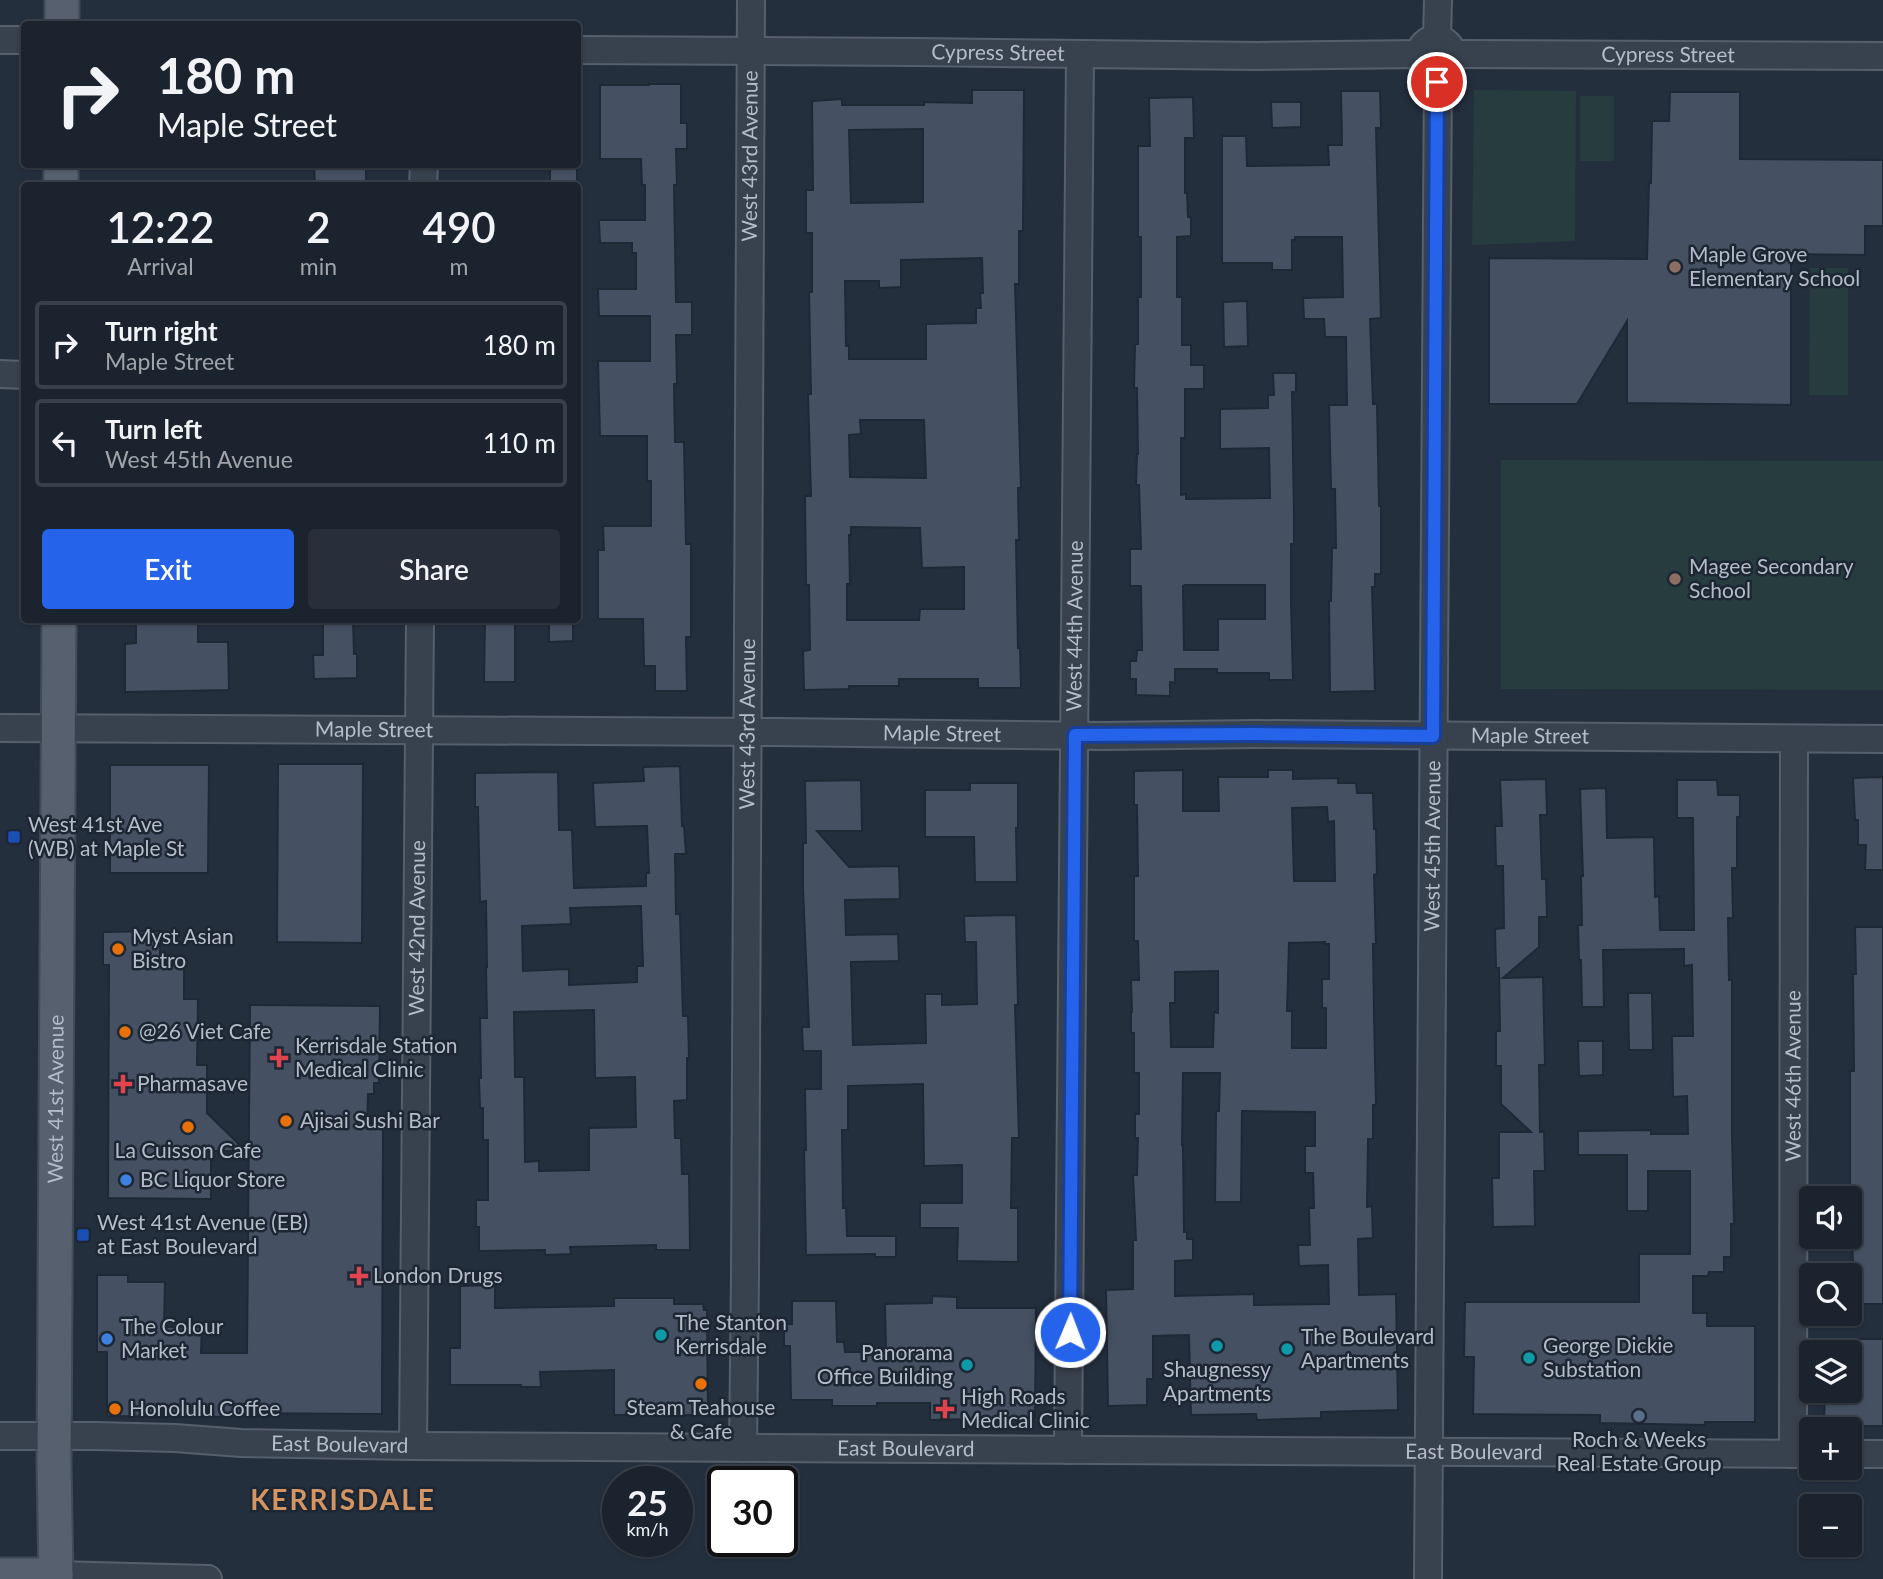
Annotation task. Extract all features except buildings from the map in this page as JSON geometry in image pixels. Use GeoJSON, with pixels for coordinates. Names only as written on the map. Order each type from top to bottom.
{"type":"FeatureCollection","features":[{"type":"Feature","properties":{"kind":"main road"},"geometry":{"type":"LineString","coordinates":[[62,0],[62,21]]}},
{"type":"Feature","properties":{"kind":"main road","name":"West 41st Avenue"},"geometry":{"type":"LineString","coordinates":[[57,1577],[54,1436],[59,623]]}},
{"type":"Feature","properties":{"kind":"main road"},"geometry":{"type":"LineString","coordinates":[[0,1575],[57,1577]]}},
{"type":"Feature","properties":{"kind":"street","name":"West 43rd Avenue"},"geometry":{"type":"LineString","coordinates":[[743,1448],[751,0]]}},
{"type":"Feature","properties":{"kind":"street","name":"West 45th Avenue"},"geometry":{"type":"LineString","coordinates":[[1428,1579],[1437,0]]}},
{"type":"Feature","properties":{"kind":"street"},"geometry":{"type":"LineString","coordinates":[[0,40],[21,40]]}},
{"type":"Feature","properties":{"kind":"street","name":"Cypress Street"},"geometry":{"type":"LineString","coordinates":[[581,50],[1257,56],[1883,56]]}},
{"type":"Feature","properties":{"kind":"street","name":"West 44th Avenue"},"geometry":{"type":"LineString","coordinates":[[1069,1450],[1080,54]]}},
{"type":"Feature","properties":{"kind":"street"},"geometry":{"type":"LineString","coordinates":[[0,374],[21,375]]}},
{"type":"Feature","properties":{"kind":"street","name":"West 42nd Avenue"},"geometry":{"type":"LineString","coordinates":[[413,1446],[420,623]]}},
{"type":"Feature","properties":{"kind":"street","name":"Maple Street"},"geometry":{"type":"LineString","coordinates":[[0,728],[1883,739]]}},
{"type":"Feature","properties":{"kind":"street","name":"West 46th Avenue"},"geometry":{"type":"LineString","coordinates":[[1794,738],[1802,1417]]}},
{"type":"Feature","properties":{"kind":"street","name":"East Boulevard"},"geometry":{"type":"LineString","coordinates":[[0,1436],[175,1438],[241,1443],[413,1446],[1799,1454]]}},
{"type":"Feature","properties":{"kind":"street"},"geometry":{"type":"LineString","coordinates":[[1862,1454],[1883,1454]]}},
{"type":"Feature","properties":{"kind":"street"},"geometry":{"type":"LineString","coordinates":[[57,1577],[208,1579]]}},
{"type":"Feature","properties":{"kind":"green space"},"geometry":{"type":"Polygon","coordinates":[[[1474,90],[1576,91],[1575,241],[1472,245],[1474,90]]]}},
{"type":"Feature","properties":{"kind":"green space"},"geometry":{"type":"Polygon","coordinates":[[[1580,96],[1614,96],[1614,161],[1580,161],[1580,96]]]}},
{"type":"Feature","properties":{"kind":"green space"},"geometry":{"type":"Polygon","coordinates":[[[1810,268],[1848,268],[1848,395],[1809,395],[1810,268]]]}},
{"type":"Feature","properties":{"kind":"green space","name":"Magee Secondary School"},"geometry":{"type":"Polygon","coordinates":[[[1501,460],[1883,461],[1883,690],[1501,689],[1501,460]]]}},
{"type":"Feature","properties":{"kind":"place","name":"Maple Grove Elementary School"},"geometry":{"type":"Point","coordinates":[1675,267]}},
{"type":"Feature","properties":{"kind":"place","name":"Magee Secondary School"},"geometry":{"type":"Point","coordinates":[1675,579]}},
{"type":"Feature","properties":{"kind":"place","name":"West 41st Ave (WB) at Maple St"},"geometry":{"type":"Point","coordinates":[14,837]}},
{"type":"Feature","properties":{"kind":"place","name":"Myst Asian Bistro"},"geometry":{"type":"Point","coordinates":[118,949]}},
{"type":"Feature","properties":{"kind":"place","name":"@26 Viet Cafe"},"geometry":{"type":"Point","coordinates":[125,1032]}},
{"type":"Feature","properties":{"kind":"place","name":"Kerrisdale Station Medical Clinic"},"geometry":{"type":"Point","coordinates":[279,1058]}},
{"type":"Feature","properties":{"kind":"place","name":"Pharmasave"},"geometry":{"type":"Point","coordinates":[123,1084]}},
{"type":"Feature","properties":{"kind":"place","name":"Ajisai Sushi Bar"},"geometry":{"type":"Point","coordinates":[286,1121]}},
{"type":"Feature","properties":{"kind":"place","name":"La Cuisson Cafe"},"geometry":{"type":"Point","coordinates":[188,1127]}},
{"type":"Feature","properties":{"kind":"place","name":"BC Liquor Store"},"geometry":{"type":"Point","coordinates":[126,1180]}},
{"type":"Feature","properties":{"kind":"place","name":"West 41st Avenue (EB) at East Boulevard"},"geometry":{"type":"Point","coordinates":[83,1235]}},
{"type":"Feature","properties":{"kind":"place","name":"London Drugs"},"geometry":{"type":"Point","coordinates":[359,1276]}},
{"type":"Feature","properties":{"kind":"place","name":"The Stanton Kerrisdale"},"geometry":{"type":"Point","coordinates":[661,1335]}},
{"type":"Feature","properties":{"kind":"place","name":"The Colour Market"},"geometry":{"type":"Point","coordinates":[107,1339]}},
{"type":"Feature","properties":{"kind":"place","name":"Shaugnessy Apartments"},"geometry":{"type":"Point","coordinates":[1217,1346]}},
{"type":"Feature","properties":{"kind":"place","name":"The Boulevard Apartments"},"geometry":{"type":"Point","coordinates":[1287,1349]}},
{"type":"Feature","properties":{"kind":"place","name":"George Dickie Substation"},"geometry":{"type":"Point","coordinates":[1529,1358]}},
{"type":"Feature","properties":{"kind":"place","name":"Panorama Office Building"},"geometry":{"type":"Point","coordinates":[967,1365]}},
{"type":"Feature","properties":{"kind":"place","name":"Steam Teahouse & Cafe"},"geometry":{"type":"Point","coordinates":[701,1384]}},
{"type":"Feature","properties":{"kind":"place","name":"Honolulu Coffee"},"geometry":{"type":"Point","coordinates":[115,1409]}},
{"type":"Feature","properties":{"kind":"place","name":"High Roads Medical Clinic"},"geometry":{"type":"Point","coordinates":[945,1409]}},
{"type":"Feature","properties":{"kind":"place","name":"Roch & Weeks Real Estate Group"},"geometry":{"type":"Point","coordinates":[1639,1416]}},
{"type":"Feature","properties":{"kind":"district","name":"KERRISDALE"},"geometry":{"type":"Point","coordinates":[343,1500]}},
{"type":"Feature","properties":{"kind":"route"},"geometry":{"type":"LineString","coordinates":[[1070,1332],[1075,735],[1433,736],[1437,82]]}}]}
